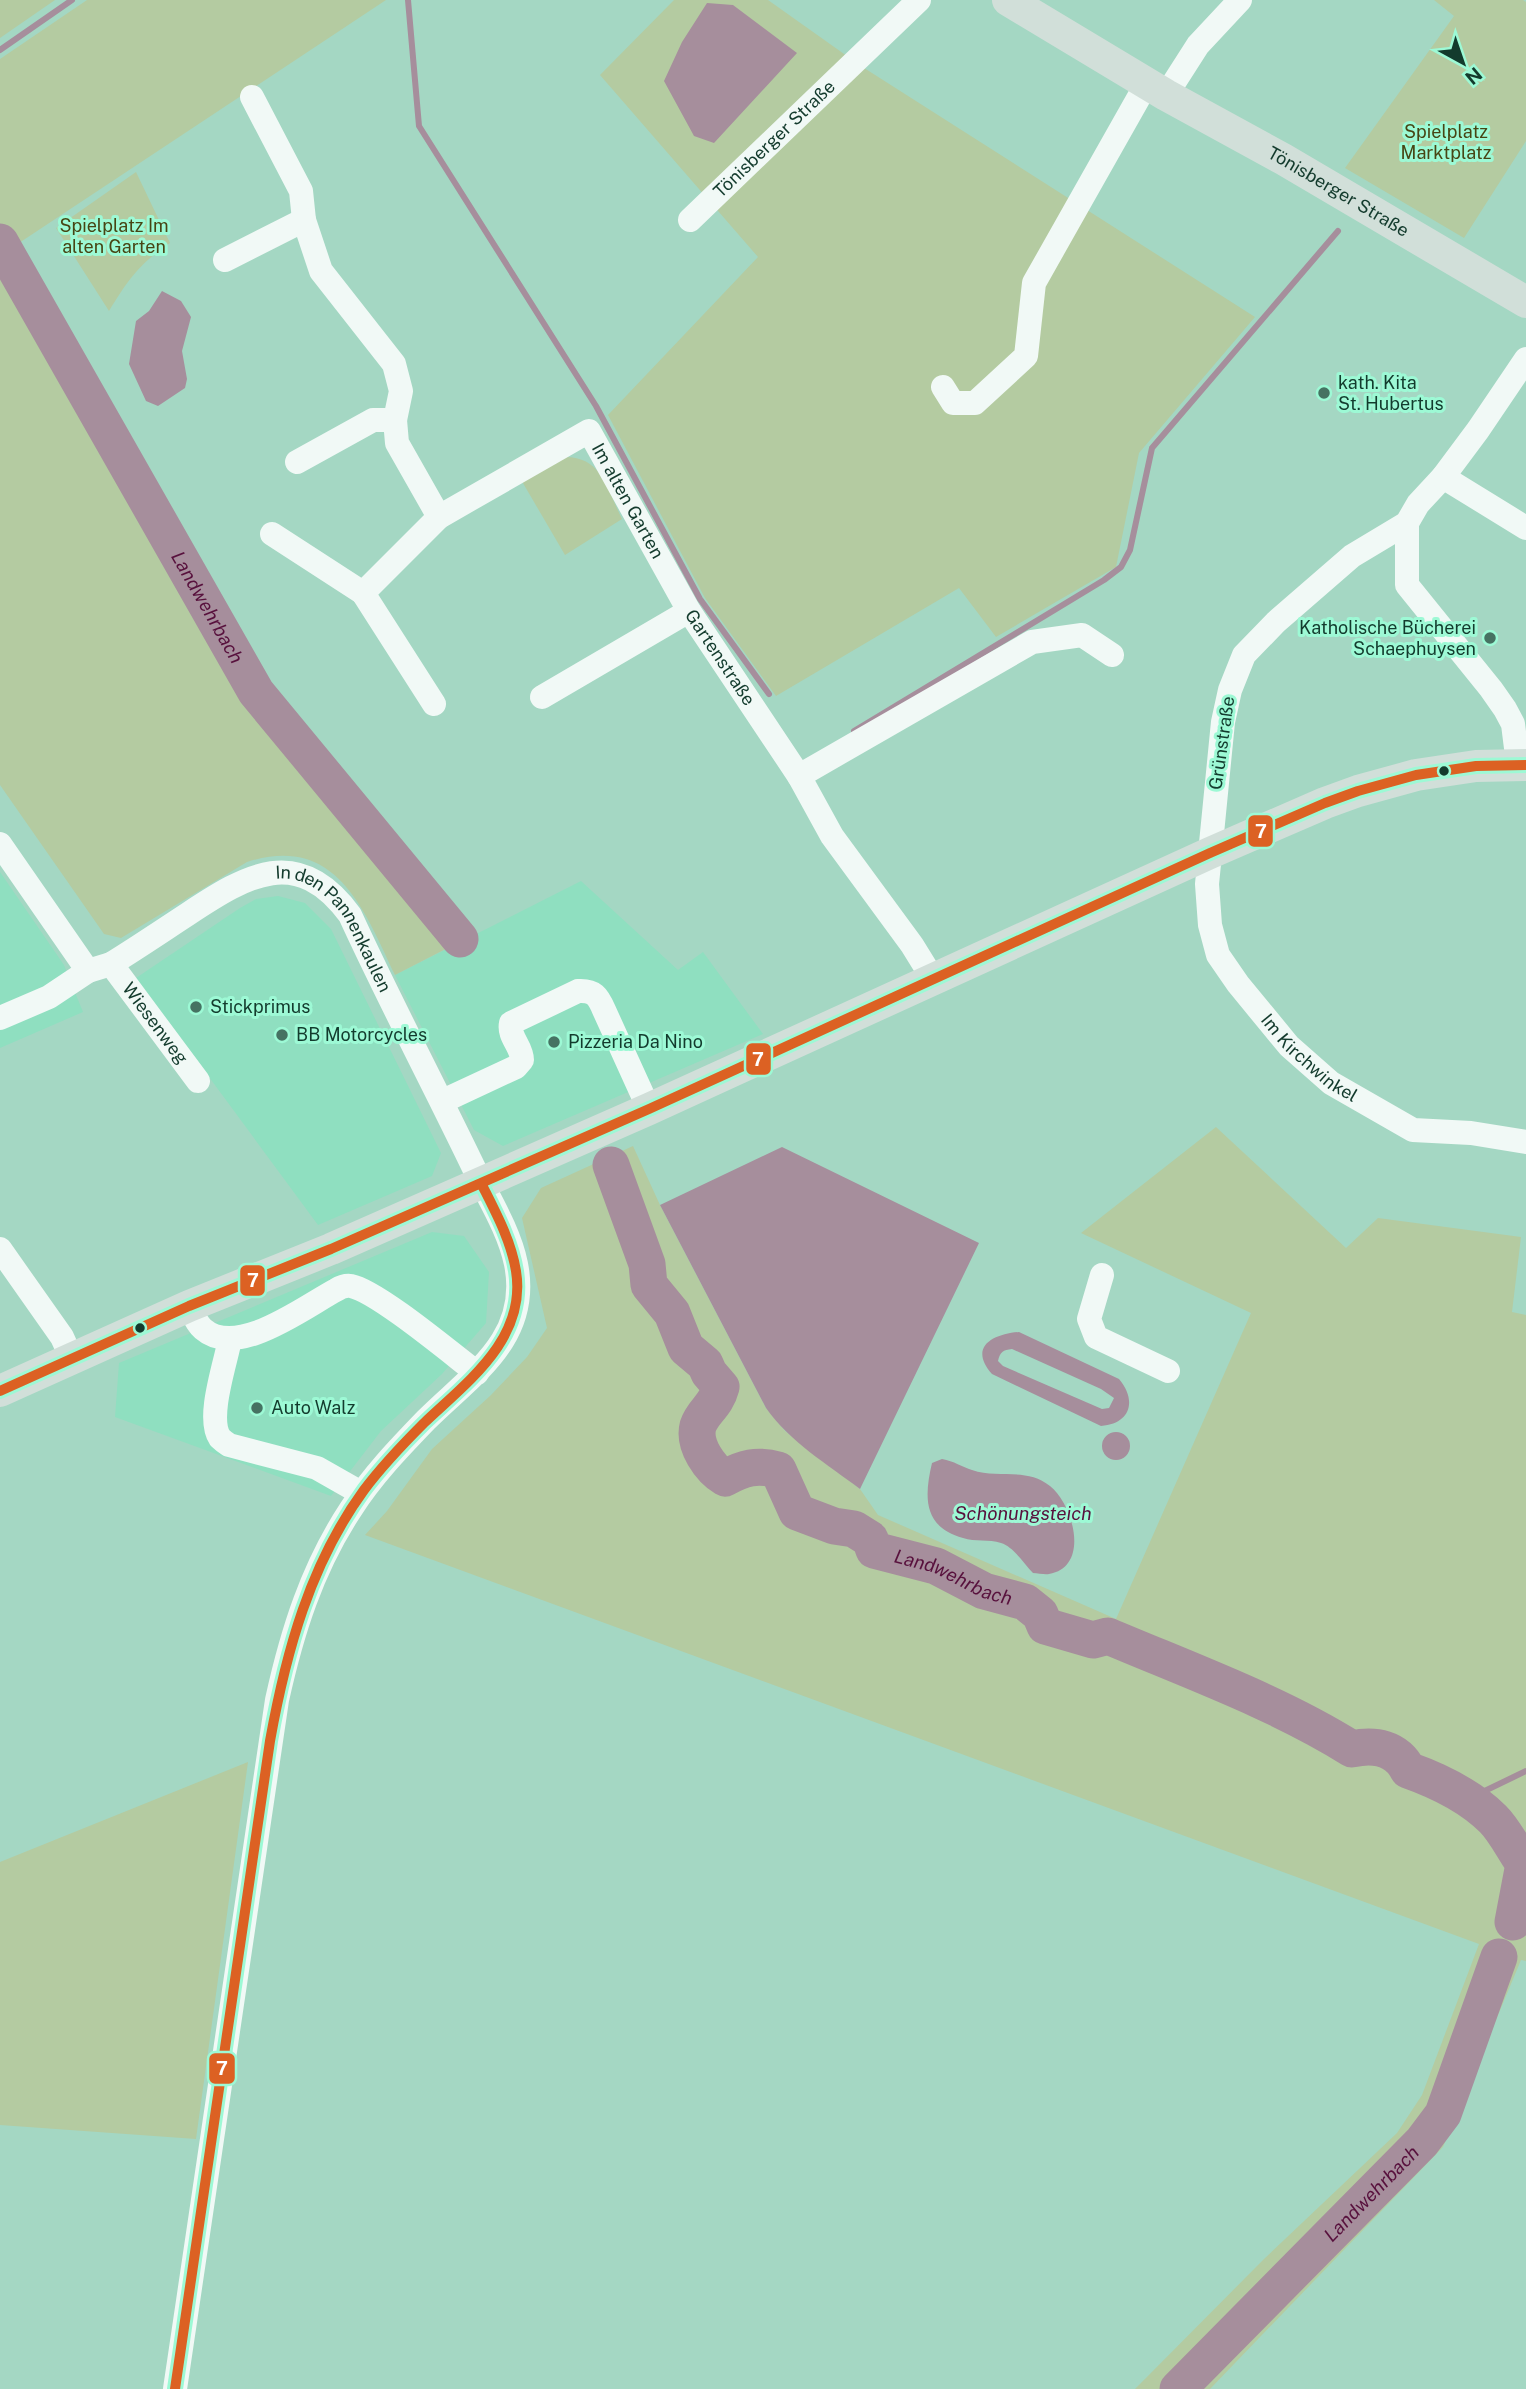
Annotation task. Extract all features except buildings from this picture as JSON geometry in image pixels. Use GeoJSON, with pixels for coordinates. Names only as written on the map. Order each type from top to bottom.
{"type":"FeatureCollection","features":[{"type":"Feature","properties":{"kind":"main road","name":"Tönisberger Straße"},"geometry":{"type":"LineString","coordinates":[[1008,0],[1526,302]]}},
{"type":"Feature","properties":{"kind":"main road"},"geometry":{"type":"LineString","coordinates":[[0,1391],[189,1306],[331,1249],[649,1109],[1325,803],[1380,784],[1443,770],[1522,764]]}},
{"type":"Feature","properties":{"kind":"street","name":"Tönisberger Straße"},"geometry":{"type":"LineString","coordinates":[[690,220],[919,0]]}},
{"type":"Feature","properties":{"kind":"street"},"geometry":{"type":"LineString","coordinates":[[943,387],[953,403],[975,403],[1026,356],[1034,283],[1157,89],[1240,0]]}},
{"type":"Feature","properties":{"kind":"street"},"geometry":{"type":"LineString","coordinates":[[252,97],[301,191],[304,220],[321,271],[394,364],[401,391],[395,420],[397,443],[439,517]]}},
{"type":"Feature","properties":{"kind":"street"},"geometry":{"type":"LineString","coordinates":[[225,260],[304,220]]}},
{"type":"Feature","properties":{"kind":"street","name":"Grünstraße"},"geometry":{"type":"LineString","coordinates":[[1210,853],[1223,722],[1230,690],[1244,655],[1276,622],[1352,556],[1407,523],[1418,504],[1443,477],[1526,359]]}},
{"type":"Feature","properties":{"kind":"street"},"geometry":{"type":"LineString","coordinates":[[297,462],[373,420],[395,420]]}},
{"type":"Feature","properties":{"kind":"street","name":"Im alten Garten"},"geometry":{"type":"LineString","coordinates":[[363,593],[439,517],[589,431],[689,611]]}},
{"type":"Feature","properties":{"kind":"street"},"geometry":{"type":"LineString","coordinates":[[1443,477],[1526,528]]}},
{"type":"Feature","properties":{"kind":"street"},"geometry":{"type":"LineString","coordinates":[[1407,523],[1406,585],[1505,709],[1513,724],[1522,764]]}},
{"type":"Feature","properties":{"kind":"street"},"geometry":{"type":"LineString","coordinates":[[272,534],[363,593],[434,704]]}},
{"type":"Feature","properties":{"kind":"street","name":"Gartenstraße"},"geometry":{"type":"LineString","coordinates":[[542,697],[689,611],[799,776],[832,836],[912,945],[933,979]]}},
{"type":"Feature","properties":{"kind":"street"},"geometry":{"type":"LineString","coordinates":[[799,776],[1032,642],[1082,635],[1112,655]]}},
{"type":"Feature","properties":{"kind":"street"},"geometry":{"type":"LineString","coordinates":[[0,844],[100,967]]}},
{"type":"Feature","properties":{"kind":"street","name":"Im Kirchwinkel"},"geometry":{"type":"LineString","coordinates":[[1210,853],[1207,884],[1209,911],[1218,954],[1238,984],[1289,1046],[1331,1083],[1413,1130],[1471,1133],[1526,1142]]}},
{"type":"Feature","properties":{"kind":"street","name":"In den Pannenkaulen"},"geometry":{"type":"LineString","coordinates":[[0,1018],[49,997],[231,886],[256,875],[293,873],[311,879],[335,896],[350,915],[409,1054],[443,1101],[512,1249],[516,1264],[518,1291],[512,1321],[499,1347],[477,1373],[405,1441],[361,1493],[325,1552],[305,1597],[290,1644],[277,1700],[175,2389]]}},
{"type":"Feature","properties":{"kind":"street","name":"Wiesenweg"},"geometry":{"type":"LineString","coordinates":[[100,967],[198,1081]]}},
{"type":"Feature","properties":{"kind":"street"},"geometry":{"type":"LineString","coordinates":[[443,1101],[516,1067],[522,1060],[522,1055],[510,1029],[511,1023],[578,990],[588,990],[598,998],[649,1109]]}},
{"type":"Feature","properties":{"kind":"street"},"geometry":{"type":"LineString","coordinates":[[0,1249],[62,1337],[72,1359]]}},
{"type":"Feature","properties":{"kind":"street"},"geometry":{"type":"LineString","coordinates":[[1102,1275],[1089,1319],[1096,1337],[1168,1371]]}},
{"type":"Feature","properties":{"kind":"street"},"geometry":{"type":"LineString","coordinates":[[189,1306],[200,1327],[210,1335],[230,1339],[251,1336],[336,1290],[346,1286],[354,1287],[383,1303],[477,1373]]}},
{"type":"Feature","properties":{"kind":"street"},"geometry":{"type":"LineString","coordinates":[[230,1339],[215,1421],[220,1437],[229,1445],[317,1468],[361,1493]]}},
{"type":"Feature","properties":{"kind":"shaded area"},"geometry":{"type":"Polygon","coordinates":[[[0,872],[64,965],[83,1012],[0,1048],[0,872]]]}},
{"type":"Feature","properties":{"kind":"shaded area"},"geometry":{"type":"Polygon","coordinates":[[[581,881],[678,970],[703,952],[763,1034],[503,1146],[474,1130],[395,975],[581,881]]]}},
{"type":"Feature","properties":{"kind":"shaded area"},"geometry":{"type":"Polygon","coordinates":[[[278,896],[305,903],[331,929],[441,1153],[432,1176],[318,1225],[136,978],[240,908],[256,899],[278,896]]]}},
{"type":"Feature","properties":{"kind":"shaded area"},"geometry":{"type":"Polygon","coordinates":[[[432,1232],[464,1236],[489,1272],[486,1323],[442,1374],[381,1431],[331,1496],[115,1417],[119,1363],[432,1232]]]}},
{"type":"Feature","properties":{"kind":"green space"},"geometry":{"type":"Polygon","coordinates":[[[0,0],[55,0],[0,38],[0,0]]]}},
{"type":"Feature","properties":{"kind":"green space"},"geometry":{"type":"Polygon","coordinates":[[[87,0],[386,0],[16,245],[264,687],[469,937],[395,975],[371,925],[343,883],[325,868],[303,858],[278,856],[247,862],[121,938],[104,934],[0,785],[0,59],[87,0]]]}},
{"type":"Feature","properties":{"kind":"green space"},"geometry":{"type":"Polygon","coordinates":[[[674,0],[768,0],[861,66],[1255,317],[1139,453],[1116,567],[996,637],[959,588],[776,696],[705,598],[608,415],[758,257],[600,75],[674,0]]]}},
{"type":"Feature","properties":{"kind":"green space","name":"Spielplatz Marktplatz"},"geometry":{"type":"Polygon","coordinates":[[[1434,0],[1526,2],[1526,141],[1464,238],[1345,168],[1454,16],[1434,0]]]}},
{"type":"Feature","properties":{"kind":"green space","name":"Spielplatz Im alten Garten"},"geometry":{"type":"Polygon","coordinates":[[[136,172],[170,243],[135,273],[109,311],[56,228],[136,172]]]}},
{"type":"Feature","properties":{"kind":"green space"},"geometry":{"type":"Polygon","coordinates":[[[562,457],[575,458],[595,468],[607,486],[622,519],[565,555],[520,478],[562,457]]]}},
{"type":"Feature","properties":{"kind":"green space"},"geometry":{"type":"Polygon","coordinates":[[[1216,1127],[1346,1248],[1378,1218],[1521,1237],[1512,1312],[1526,1315],[1526,1961],[1521,1960],[1443,2147],[1210,2389],[1135,2389],[1264,2259],[1397,2133],[1422,2095],[1479,1944],[365,1535],[387,1511],[432,1449],[491,1395],[527,1357],[547,1328],[522,1218],[541,1188],[633,1146],[660,1205],[766,1408],[785,1431],[860,1489],[878,1515],[1116,1619],[1251,1313],[1081,1233],[1216,1127]]]}},
{"type":"Feature","properties":{"kind":"green space"},"geometry":{"type":"Polygon","coordinates":[[[248,1762],[196,2139],[0,2125],[0,1862],[248,1762]]]}},
{"type":"Feature","properties":{"kind":"water"},"geometry":{"type":"Polygon","coordinates":[[[707,3],[733,5],[797,53],[714,143],[694,136],[664,81],[682,42],[707,3]]]}},
{"type":"Feature","properties":{"kind":"water"},"geometry":{"type":"Polygon","coordinates":[[[162,291],[181,301],[191,317],[182,351],[187,379],[185,388],[158,406],[146,401],[129,364],[136,321],[149,311],[162,291]]]}},
{"type":"Feature","properties":{"kind":"water"},"geometry":{"type":"Polygon","coordinates":[[[782,1147],[979,1243],[860,1489],[798,1442],[766,1408],[660,1205],[782,1147]]]}},
{"type":"Feature","properties":{"kind":"water"},"geometry":{"type":"Polygon","coordinates":[[[1019,1332],[1119,1379],[1128,1395],[1128,1410],[1125,1416],[1119,1421],[1101,1426],[992,1374],[985,1365],[983,1349],[993,1339],[1019,1332]],[[1012,1349],[1002,1352],[998,1361],[1003,1366],[1102,1409],[1109,1408],[1114,1398],[1101,1389],[1012,1349]]]}},
{"type":"Feature","properties":{"kind":"water"},"geometry":{"type":"Polygon","coordinates":[[[1116,1432],[1126,1436],[1130,1446],[1126,1456],[1116,1460],[1106,1456],[1102,1446],[1106,1436],[1116,1432]]]}},
{"type":"Feature","properties":{"kind":"water","name":"Schönungsteich"},"geometry":{"type":"Polygon","coordinates":[[[942,1459],[982,1472],[1032,1477],[1050,1486],[1065,1506],[1071,1520],[1074,1548],[1070,1560],[1062,1569],[1049,1574],[1033,1573],[1006,1545],[963,1538],[940,1526],[930,1509],[928,1488],[932,1463],[942,1459]]]}},
{"type":"Feature","properties":{"kind":"waterway"},"geometry":{"type":"LineString","coordinates":[[0,50],[72,0]]}},
{"type":"Feature","properties":{"kind":"waterway"},"geometry":{"type":"LineString","coordinates":[[408,0],[419,126],[596,406],[700,599],[769,694]]}},
{"type":"Feature","properties":{"kind":"waterway"},"geometry":{"type":"LineString","coordinates":[[854,731],[1104,580],[1121,567],[1130,550],[1152,448],[1338,231]]}},
{"type":"Feature","properties":{"kind":"waterway","name":"Landwehrbach"},"geometry":{"type":"LineString","coordinates":[[0,242],[256,692],[460,939]]}},
{"type":"Feature","properties":{"kind":"waterway","name":"Landwehrbach"},"geometry":{"type":"LineString","coordinates":[[611,1165],[647,1264],[649,1285],[672,1313],[686,1348],[705,1364],[721,1387],[700,1421],[697,1433],[704,1456],[719,1474],[725,1478],[750,1468],[778,1470],[797,1512],[834,1526],[854,1529],[870,1539],[874,1550],[936,1566],[984,1591],[1025,1602],[1040,1614],[1045,1626],[1093,1640],[1108,1636],[1264,1702],[1352,1749],[1369,1747],[1392,1752],[1408,1770],[1464,1796],[1502,1829],[1524,1864],[1513,1922]]}},
{"type":"Feature","properties":{"kind":"waterway"},"geometry":{"type":"LineString","coordinates":[[1468,1799],[1526,1771]]}},
{"type":"Feature","properties":{"kind":"waterway","name":"Landwehrbach"},"geometry":{"type":"LineString","coordinates":[[1178,2389],[1422,2142],[1443,2114],[1499,1957]]}},
{"type":"Feature","properties":{"kind":"transit line","name":"7"},"geometry":{"type":"LineString","coordinates":[[0,1391],[189,1306],[331,1249],[649,1109],[1325,803],[1416,775],[1476,766],[1526,765]]}},
{"type":"Feature","properties":{"kind":"transit line","name":"7"},"geometry":{"type":"LineString","coordinates":[[175,2389],[270,1741],[284,1675],[315,1578],[345,1518],[393,1455],[475,1375],[503,1338],[512,1318],[517,1295],[514,1259],[502,1226],[481,1183]]}},
{"type":"Feature","properties":{"kind":"place","name":"kath. Kita St. Hubertus"},"geometry":{"type":"Point","coordinates":[1324,393]}},
{"type":"Feature","properties":{"kind":"place","name":"Katholische Bücherei Schaephuysen"},"geometry":{"type":"Point","coordinates":[1490,638]}},
{"type":"Feature","properties":{"kind":"place","name":"Stickprimus"},"geometry":{"type":"Point","coordinates":[196,1007]}},
{"type":"Feature","properties":{"kind":"place","name":"BB Motorcycles"},"geometry":{"type":"Point","coordinates":[282,1035]}},
{"type":"Feature","properties":{"kind":"place","name":"Pizzeria Da Nino"},"geometry":{"type":"Point","coordinates":[554,1042]}},
{"type":"Feature","properties":{"kind":"place","name":"Auto Walz"},"geometry":{"type":"Point","coordinates":[257,1408]}}]}
